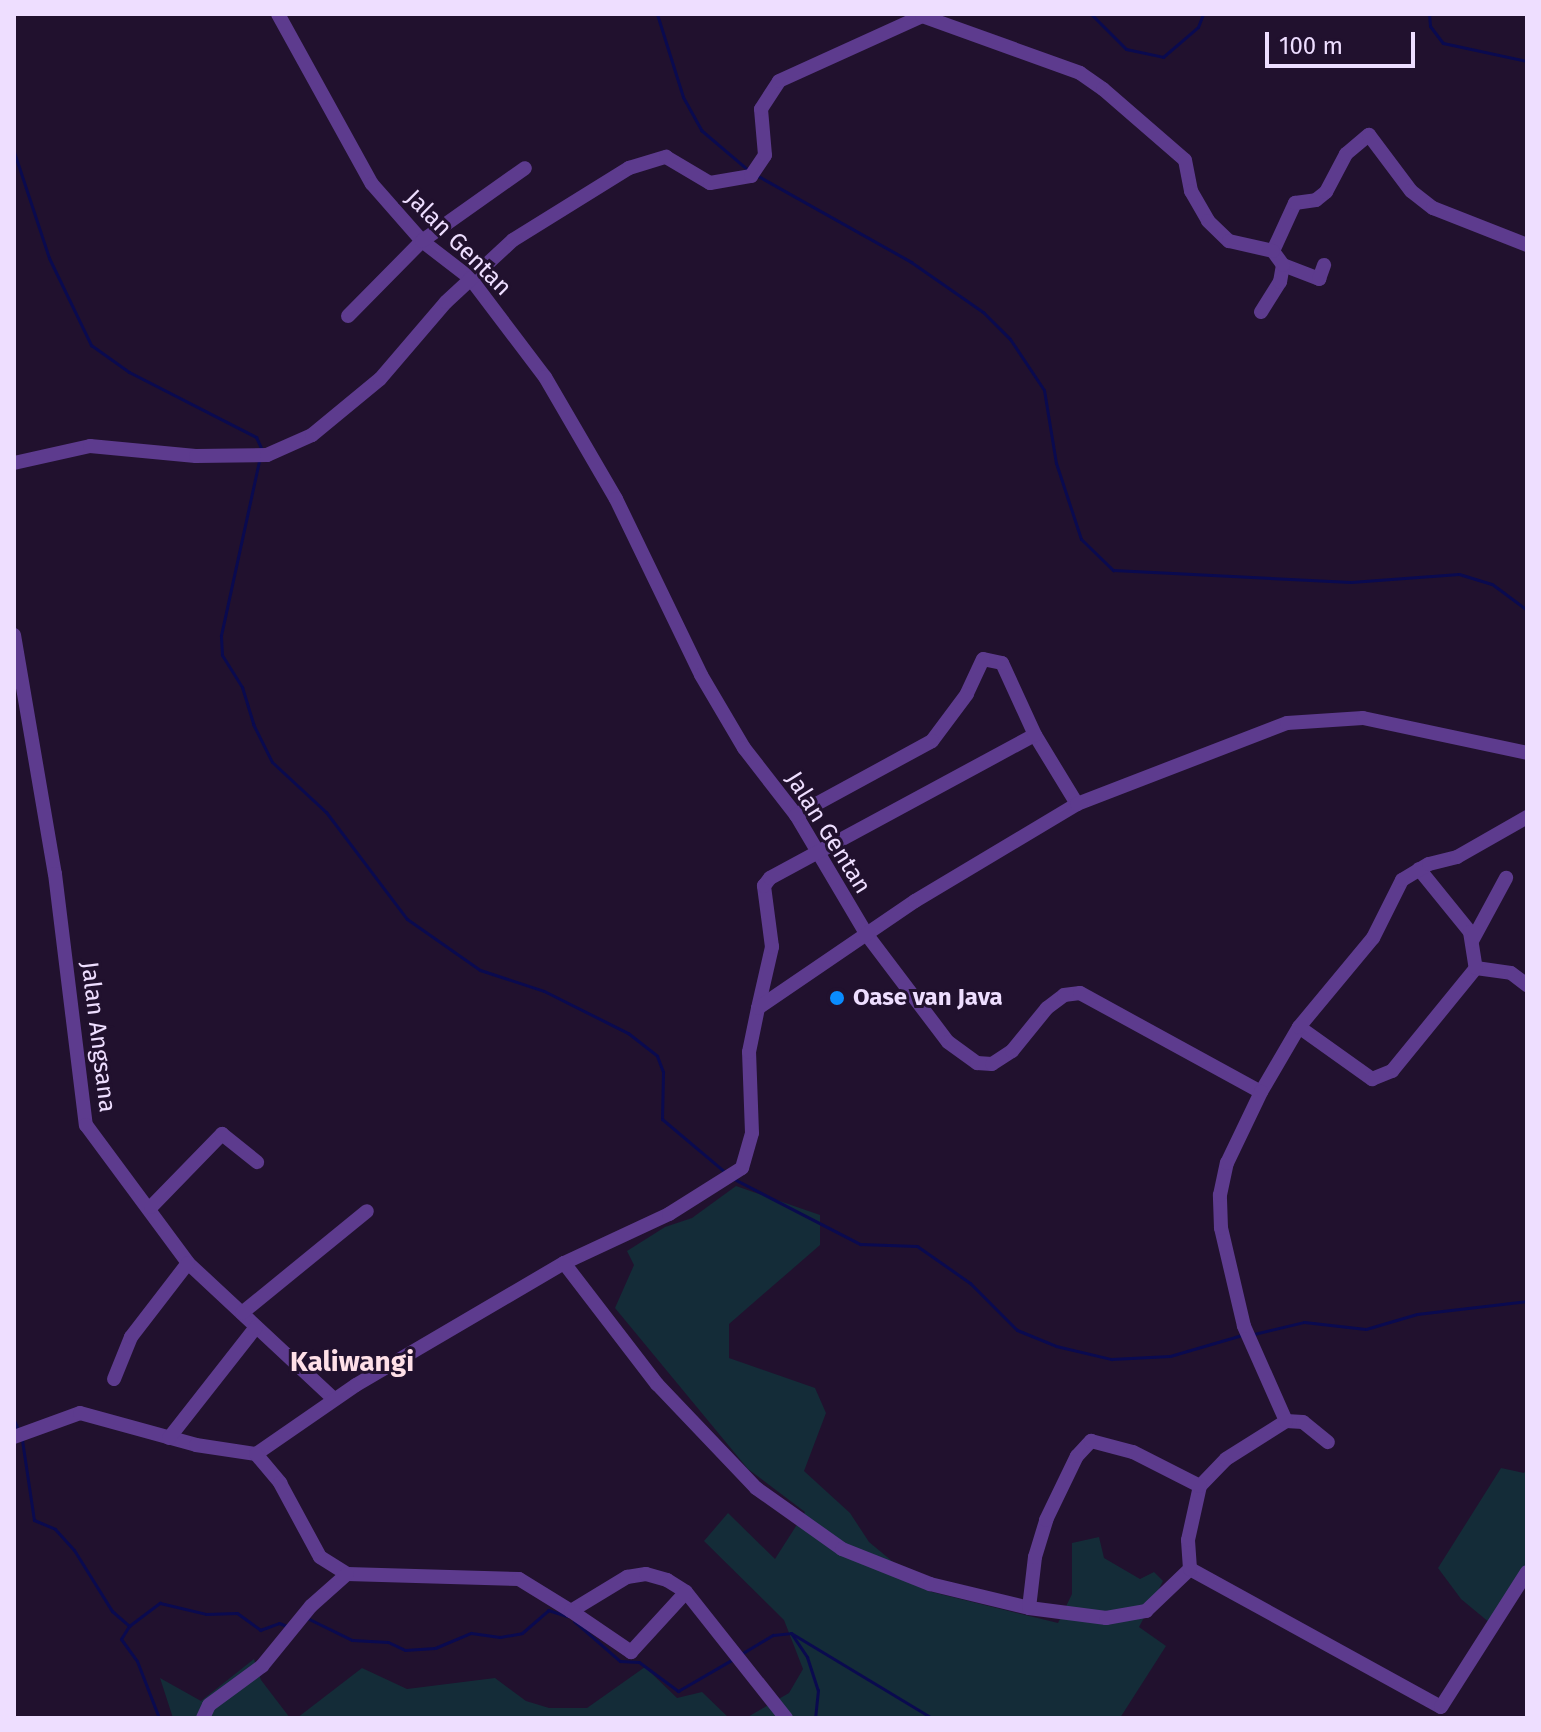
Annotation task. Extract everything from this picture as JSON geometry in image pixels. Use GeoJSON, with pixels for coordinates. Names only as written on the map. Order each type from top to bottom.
{"type":"FeatureCollection","features":[{"type":"Feature","properties":{"kind":"street","name":"Jalan Gentan"},"geometry":{"type":"LineString","coordinates":[[278,14],[372,184],[422,241],[470,278],[545,377],[616,499],[701,675],[744,748],[796,815],[867,935],[948,1042],[977,1063],[992,1064],[1012,1051],[1047,1008],[1064,995],[1080,993],[1261,1092]]}},
{"type":"Feature","properties":{"kind":"street"},"geometry":{"type":"LineString","coordinates":[[14,463],[90,446],[261,456],[312,435],[380,379],[470,278],[513,240],[629,168],[666,157],[710,183],[756,171],[765,155],[761,109],[779,81],[910,20],[930,17],[1080,73],[1185,160],[1191,191],[1208,221],[1229,241],[1273,251],[1283,265],[1319,279],[1324,265]]}},
{"type":"Feature","properties":{"kind":"street"},"geometry":{"type":"LineString","coordinates":[[1273,251],[1295,203],[1316,200],[1326,192],[1346,154],[1369,135],[1411,191],[1433,208],[1527,245]]}},
{"type":"Feature","properties":{"kind":"street"},"geometry":{"type":"LineString","coordinates":[[348,316],[422,241],[525,168]]}},
{"type":"Feature","properties":{"kind":"street"},"geometry":{"type":"LineString","coordinates":[[1261,312],[1274,295],[1283,265]]}},
{"type":"Feature","properties":{"kind":"street","name":"Jalan Angsana"},"geometry":{"type":"LineString","coordinates":[[14,635],[55,874],[86,1125],[151,1207],[188,1263],[334,1399]]}},
{"type":"Feature","properties":{"kind":"street"},"geometry":{"type":"LineString","coordinates":[[796,815],[932,741],[967,694],[983,659],[1002,663],[1035,735],[1077,804]]}},
{"type":"Feature","properties":{"kind":"street"},"geometry":{"type":"LineString","coordinates":[[758,1008],[983,858],[1077,804],[1287,723],[1363,718],[1527,753]]}},
{"type":"Feature","properties":{"kind":"street"},"geometry":{"type":"LineString","coordinates":[[256,1454],[334,1399],[564,1263],[729,1178],[748,1159],[749,1052],[772,947],[764,886],[777,872],[1035,735]]}},
{"type":"Feature","properties":{"kind":"street"},"geometry":{"type":"LineString","coordinates":[[1286,1421],[1244,1326],[1221,1228],[1220,1195],[1237,1139],[1299,1027],[1373,938],[1394,889],[1419,869],[1457,857],[1527,817]]}},
{"type":"Feature","properties":{"kind":"street"},"geometry":{"type":"LineString","coordinates":[[1299,1027],[1361,1075],[1379,1077],[1392,1071],[1476,968],[1472,941],[1453,905],[1419,869]]}},
{"type":"Feature","properties":{"kind":"street"},"geometry":{"type":"LineString","coordinates":[[1472,941],[1506,878]]}},
{"type":"Feature","properties":{"kind":"street"},"geometry":{"type":"LineString","coordinates":[[1476,968],[1511,973],[1527,985]]}},
{"type":"Feature","properties":{"kind":"street"},"geometry":{"type":"LineString","coordinates":[[151,1207],[222,1134],[257,1162]]}},
{"type":"Feature","properties":{"kind":"street"},"geometry":{"type":"LineString","coordinates":[[242,1313],[367,1211]]}},
{"type":"Feature","properties":{"kind":"street"},"geometry":{"type":"LineString","coordinates":[[114,1379],[131,1337],[188,1263]]}},
{"type":"Feature","properties":{"kind":"street"},"geometry":{"type":"LineString","coordinates":[[564,1263],[657,1384],[756,1488],[798,1522],[893,1571],[1029,1608],[1106,1618],[1137,1613],[1164,1599],[1190,1569],[1188,1540],[1200,1486],[1226,1459],[1286,1421],[1303,1422],[1328,1442]]}},
{"type":"Feature","properties":{"kind":"street"},"geometry":{"type":"LineString","coordinates":[[169,1438],[256,1327]]}},
{"type":"Feature","properties":{"kind":"street"},"geometry":{"type":"LineString","coordinates":[[14,1437],[80,1413],[169,1438],[256,1454],[280,1483],[320,1557],[347,1574],[519,1579],[631,1652],[686,1592]]}},
{"type":"Feature","properties":{"kind":"street"},"geometry":{"type":"LineString","coordinates":[[1029,1608],[1035,1557],[1046,1520],[1077,1456],[1091,1441],[1133,1452],[1200,1486]]}},
{"type":"Feature","properties":{"kind":"street"},"geometry":{"type":"LineString","coordinates":[[1190,1569],[1441,1707],[1527,1572]]}},
{"type":"Feature","properties":{"kind":"street"},"geometry":{"type":"LineString","coordinates":[[203,1718],[209,1705],[262,1666],[291,1630],[347,1574]]}},
{"type":"Feature","properties":{"kind":"street"},"geometry":{"type":"LineString","coordinates":[[571,1611],[627,1577],[646,1574],[686,1592],[786,1718]]}},
{"type":"Feature","properties":{"kind":"shaded area"},"geometry":{"type":"Polygon","coordinates":[[[736,1186],[820,1215],[820,1245],[729,1324],[729,1358],[815,1388],[826,1413],[804,1471],[850,1513],[869,1542],[928,1591],[1058,1623],[1072,1594],[1072,1543],[1099,1537],[1104,1558],[1140,1579],[1154,1572],[1163,1581],[1139,1627],[1166,1646],[1120,1718],[746,1718],[789,1693],[803,1669],[784,1620],[704,1541],[728,1513],[775,1559],[805,1512],[748,1469],[615,1308],[634,1265],[627,1251],[665,1227],[692,1218],[736,1186]]]}},
{"type":"Feature","properties":{"kind":"shaded area"},"geometry":{"type":"Polygon","coordinates":[[[1501,1468],[1524,1473],[1527,1468],[1527,1581],[1496,1628],[1461,1599],[1438,1568],[1501,1468]]]}},
{"type":"Feature","properties":{"kind":"shaded area"},"geometry":{"type":"Polygon","coordinates":[[[254,1659],[261,1680],[290,1718],[173,1718],[160,1678],[201,1701],[254,1659]]]}},
{"type":"Feature","properties":{"kind":"shaded area"},"geometry":{"type":"Polygon","coordinates":[[[645,1667],[677,1698],[702,1692],[729,1718],[297,1718],[362,1668],[407,1689],[495,1678],[526,1701],[549,1708],[587,1708],[645,1667]]]}},
{"type":"Feature","properties":{"kind":"waterway"},"geometry":{"type":"LineString","coordinates":[[657,14],[683,97],[701,130],[748,170]]}},
{"type":"Feature","properties":{"kind":"waterway"},"geometry":{"type":"LineString","coordinates":[[1091,14],[1126,49],[1163,57],[1198,27],[1203,14]]}},
{"type":"Feature","properties":{"kind":"waterway"},"geometry":{"type":"LineString","coordinates":[[1429,14],[1430,26],[1443,43],[1527,61]]}},
{"type":"Feature","properties":{"kind":"waterway"},"geometry":{"type":"LineString","coordinates":[[14,152],[49,258],[91,345],[129,372],[256,437],[262,450]]}},
{"type":"Feature","properties":{"kind":"waterway"},"geometry":{"type":"LineString","coordinates":[[758,176],[911,262],[983,312],[1010,339],[1044,390],[1056,463],[1081,539],[1113,570],[1351,582],[1459,574],[1492,584],[1527,610]]}},
{"type":"Feature","properties":{"kind":"waterway"},"geometry":{"type":"LineString","coordinates":[[259,461],[221,636],[222,655],[242,687],[253,724],[272,762],[326,812],[407,919],[480,970],[544,991],[628,1033],[657,1056],[663,1072],[662,1119],[725,1172]]}},
{"type":"Feature","properties":{"kind":"waterway"},"geometry":{"type":"LineString","coordinates":[[734,1179],[860,1244],[917,1246],[970,1283],[1017,1330],[1056,1346],[1111,1359],[1170,1356],[1242,1335]]}},
{"type":"Feature","properties":{"kind":"waterway"},"geometry":{"type":"LineString","coordinates":[[1254,1334],[1304,1322],[1366,1329],[1417,1314],[1527,1301]]}},
{"type":"Feature","properties":{"kind":"waterway"},"geometry":{"type":"LineString","coordinates":[[14,1420],[18,1429]]}},
{"type":"Feature","properties":{"kind":"waterway"},"geometry":{"type":"LineString","coordinates":[[22,1440],[34,1520],[55,1529],[74,1550],[112,1611],[129,1626],[121,1639],[137,1661],[159,1718]]}},
{"type":"Feature","properties":{"kind":"waterway"},"geometry":{"type":"LineString","coordinates":[[129,1626],[160,1603],[206,1614],[237,1613],[260,1630],[279,1623],[287,1626]]}},
{"type":"Feature","properties":{"kind":"waterway"},"geometry":{"type":"LineString","coordinates":[[309,1619],[352,1640],[388,1642],[405,1650],[435,1648],[471,1633],[500,1637],[522,1633],[548,1610],[567,1616]]}},
{"type":"Feature","properties":{"kind":"waterway"},"geometry":{"type":"LineString","coordinates":[[574,1621],[620,1661],[639,1662],[678,1691],[735,1658]]}},
{"type":"Feature","properties":{"kind":"waterway"},"geometry":{"type":"LineString","coordinates":[[791,1633],[807,1657],[818,1690],[815,1718]]}},
{"type":"Feature","properties":{"kind":"waterway"},"geometry":{"type":"LineString","coordinates":[[741,1654],[773,1635],[791,1633],[932,1718]]}},
{"type":"Feature","properties":{"kind":"place","name":"Oase van Java"},"geometry":{"type":"Point","coordinates":[837,998]}},
{"type":"Feature","properties":{"kind":"district","name":"Kaliwangi"},"geometry":{"type":"Point","coordinates":[352,1362]}}]}
